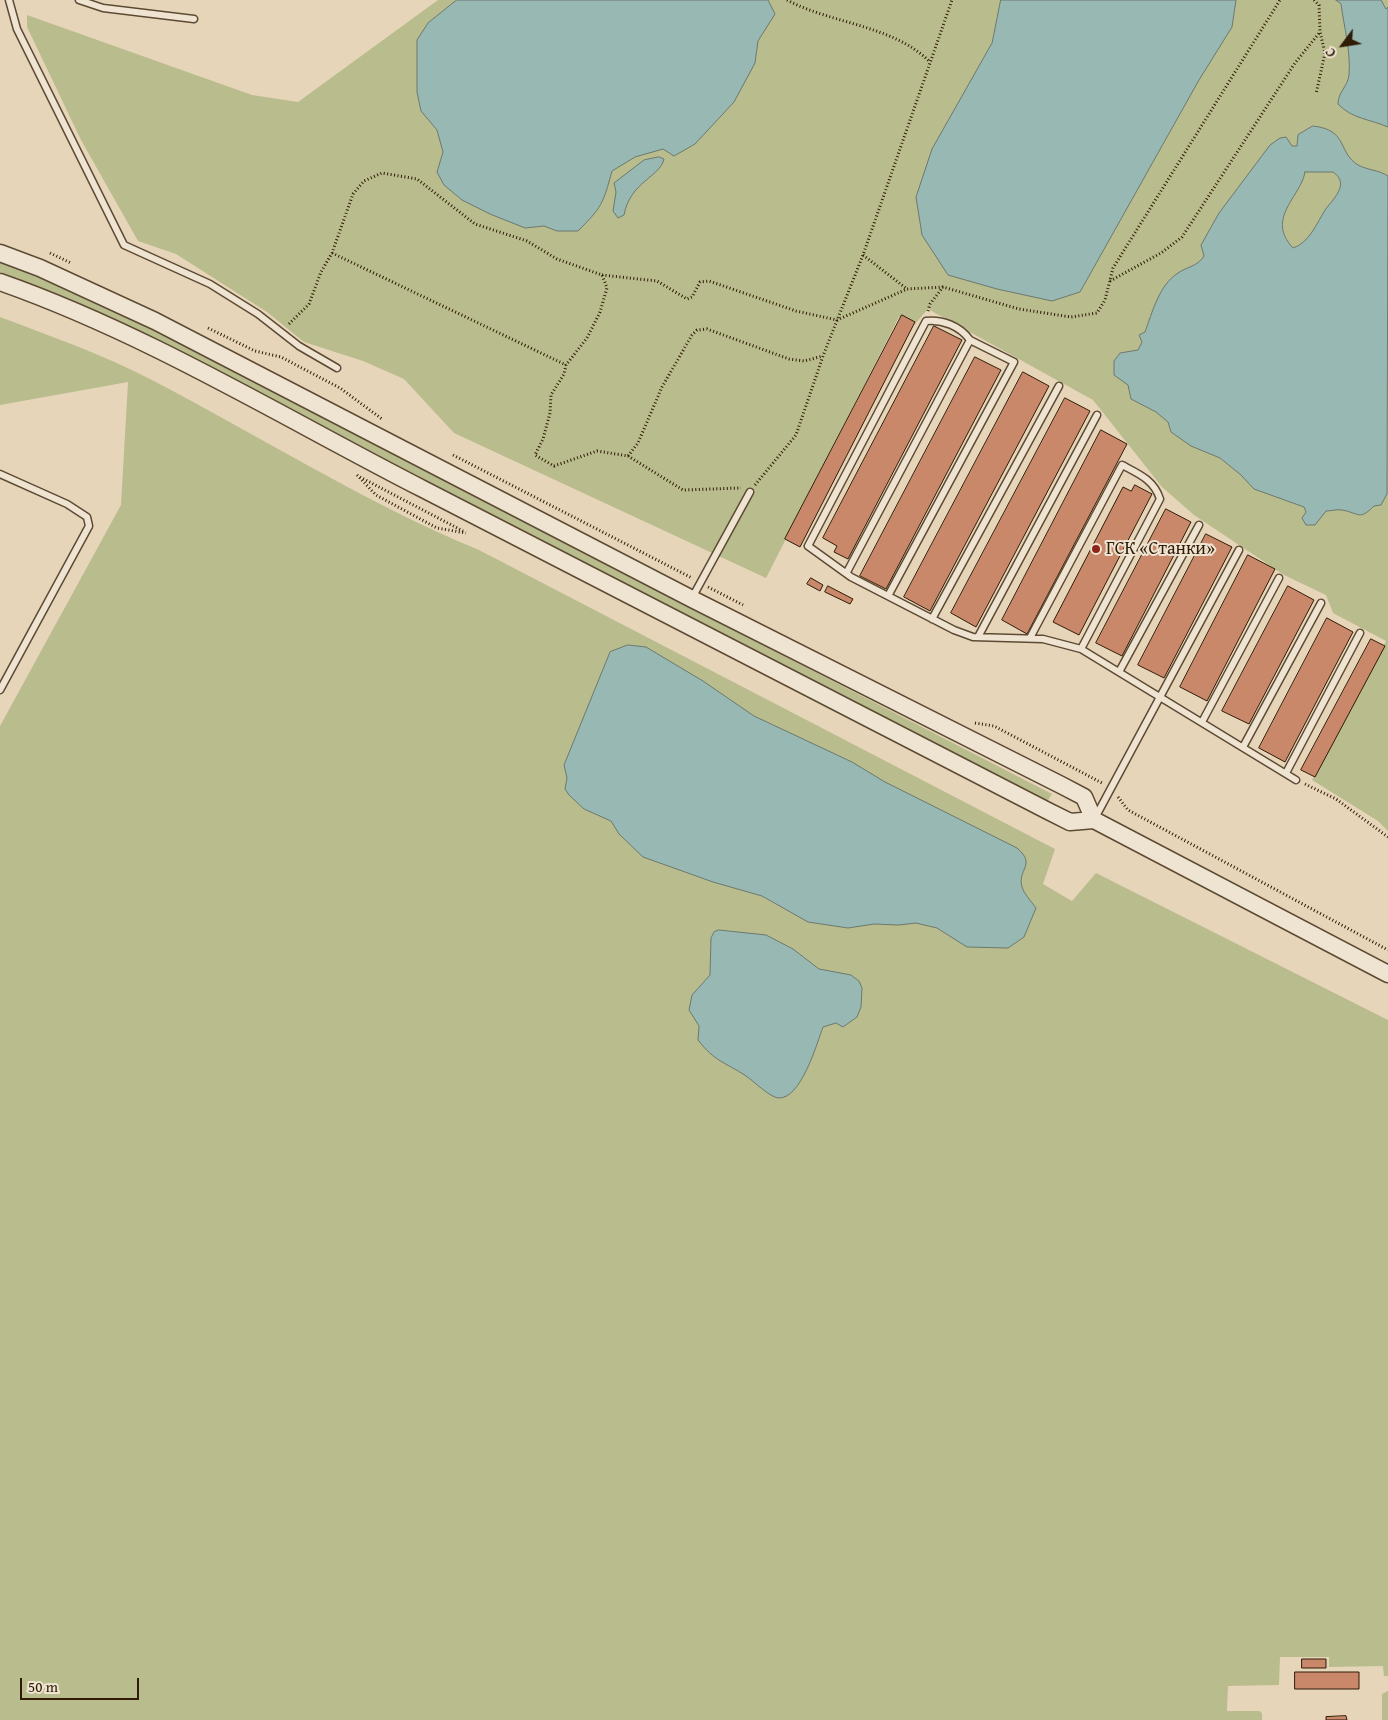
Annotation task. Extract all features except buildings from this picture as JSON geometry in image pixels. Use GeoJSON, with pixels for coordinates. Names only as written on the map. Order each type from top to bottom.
{"type":"FeatureCollection","features":[{"type":"Feature","properties":{"kind":"street"},"geometry":{"type":"LineString","coordinates":[[0,253],[40,268],[155,321],[692,599],[1084,798],[1094,820]]}},
{"type":"Feature","properties":{"kind":"street"},"geometry":{"type":"LineString","coordinates":[[0,282],[77,313],[174,358],[1048,811],[1070,822],[1094,820],[1388,974]]}},
{"type":"Feature","properties":{"kind":"lane"},"geometry":{"type":"LineString","coordinates":[[9,0],[17,29],[124,245],[210,284],[258,314],[299,346],[337,368]]}},
{"type":"Feature","properties":{"kind":"lane"},"geometry":{"type":"LineString","coordinates":[[79,0],[103,8],[194,19]]}},
{"type":"Feature","properties":{"kind":"lane"},"geometry":{"type":"LineString","coordinates":[[888,596],[1014,362],[970,340],[964,332],[939,319],[926,321],[808,546],[888,596],[954,630],[978,637],[1043,639],[1081,649],[1296,780]]}},
{"type":"Feature","properties":{"kind":"lane"},"geometry":{"type":"LineString","coordinates":[[847,572],[970,340]]}},
{"type":"Feature","properties":{"kind":"lane"},"geometry":{"type":"LineString","coordinates":[[932,619],[1059,386]]}},
{"type":"Feature","properties":{"kind":"lane"},"geometry":{"type":"LineString","coordinates":[[978,637],[1097,415]]}},
{"type":"Feature","properties":{"kind":"lane"},"geometry":{"type":"LineString","coordinates":[[1030,638],[1122,465],[1144,476],[1156,488],[1160,499],[1081,649]]}},
{"type":"Feature","properties":{"kind":"lane"},"geometry":{"type":"LineString","coordinates":[[0,474],[67,504],[87,517],[89,526],[0,690]]}},
{"type":"Feature","properties":{"kind":"lane"},"geometry":{"type":"LineString","coordinates":[[692,599],[750,492]]}},
{"type":"Feature","properties":{"kind":"lane"},"geometry":{"type":"LineString","coordinates":[[1119,672],[1199,525]]}},
{"type":"Feature","properties":{"kind":"lane"},"geometry":{"type":"LineString","coordinates":[[1094,820],[1239,550]]}},
{"type":"Feature","properties":{"kind":"lane"},"geometry":{"type":"LineString","coordinates":[[1202,722],[1279,578]]}},
{"type":"Feature","properties":{"kind":"lane"},"geometry":{"type":"LineString","coordinates":[[1243,747],[1321,603]]}},
{"type":"Feature","properties":{"kind":"lane"},"geometry":{"type":"LineString","coordinates":[[1286,773],[1360,633]]}},
{"type":"Feature","properties":{"kind":"path"},"geometry":{"type":"LineString","coordinates":[[787,0],[824,17],[893,37],[916,48],[929,61]]}},
{"type":"Feature","properties":{"kind":"path"},"geometry":{"type":"LineString","coordinates":[[602,275],[607,288],[600,312],[587,338],[566,365],[564,374],[551,395],[550,413],[543,439],[535,455],[554,466],[597,451],[628,456],[684,490],[730,487],[741,488],[750,492],[796,435],[823,356],[863,255],[929,61],[952,0]]}},
{"type":"Feature","properties":{"kind":"path"},"geometry":{"type":"LineString","coordinates":[[280,331],[297,318],[309,304],[321,272],[332,253],[353,194],[364,181],[382,173],[417,179],[475,224],[526,241],[557,258],[602,275],[657,281],[687,300],[692,297],[700,282],[709,281],[796,311],[837,320],[907,290],[943,287],[1019,309],[1071,318],[1097,313],[1105,300],[1113,268],[1162,185],[1280,0]]}},
{"type":"Feature","properties":{"kind":"path"},"geometry":{"type":"LineString","coordinates":[[1314,0],[1318,5],[1320,32],[1325,53],[1316,94]]}},
{"type":"Feature","properties":{"kind":"path"},"geometry":{"type":"LineString","coordinates":[[1110,281],[1161,253],[1182,237],[1295,63],[1320,32]]}},
{"type":"Feature","properties":{"kind":"path"},"geometry":{"type":"LineString","coordinates":[[332,253],[566,365]]}},
{"type":"Feature","properties":{"kind":"path"},"geometry":{"type":"LineString","coordinates":[[863,255],[907,290]]}},
{"type":"Feature","properties":{"kind":"path"},"geometry":{"type":"LineString","coordinates":[[926,321],[930,304],[943,287]]}},
{"type":"Feature","properties":{"kind":"path"},"geometry":{"type":"LineString","coordinates":[[628,456],[644,431],[662,387],[692,335],[697,330],[707,329],[789,359],[804,361],[823,356]]}},
{"type":"Feature","properties":{"kind":"path"},"geometry":{"type":"LineString","coordinates":[[357,475],[466,533],[436,528],[376,495],[357,475]]}},
{"type":"Feature","properties":{"kind":"path"},"geometry":{"type":"LineString","coordinates":[[1296,780],[1336,799],[1388,837]]}},
{"type":"Feature","properties":{"kind":"green space"},"geometry":{"type":"Polygon","coordinates":[[[438,0],[1388,0],[1388,831],[1378,821],[1312,780],[1386,641],[1333,613],[1326,595],[1284,575],[1194,515],[1162,487],[1093,400],[928,309],[914,325],[899,317],[766,578],[454,433],[404,379],[363,361],[304,342],[267,312],[176,254],[138,241],[81,140],[27,27],[27,15],[252,95],[298,102],[438,0]]]}},
{"type":"Feature","properties":{"kind":"green space"},"geometry":{"type":"Polygon","coordinates":[[[0,262],[55,283],[163,332],[425,470],[1052,794],[1047,802],[162,342],[55,293],[0,272],[0,262]]]}},
{"type":"Feature","properties":{"kind":"green space"},"geometry":{"type":"Polygon","coordinates":[[[0,317],[95,353],[150,379],[354,490],[479,550],[1055,849],[1043,884],[1072,901],[1096,873],[1388,1020],[1388,1676],[1384,1676],[1383,1666],[1329,1667],[1329,1657],[1280,1657],[1279,1685],[1228,1686],[1227,1711],[1259,1711],[1262,1713],[1262,1720],[0,1720],[0,726],[121,505],[128,382],[0,405],[0,317]]]}},
{"type":"Feature","properties":{"kind":"green space"},"geometry":{"type":"Polygon","coordinates":[[[1388,1691],[1388,1720],[1382,1720],[1382,1694],[1388,1691]]]}},
{"type":"Feature","properties":{"kind":"water"},"geometry":{"type":"Polygon","coordinates":[[[457,0],[768,0],[775,14],[758,41],[755,63],[734,102],[695,144],[674,156],[663,149],[635,157],[612,171],[604,198],[592,216],[578,231],[557,231],[544,226],[525,228],[490,214],[462,200],[444,185],[437,172],[443,152],[437,130],[421,111],[417,92],[417,40],[428,23],[457,0]]]}},
{"type":"Feature","properties":{"kind":"water"},"geometry":{"type":"Polygon","coordinates":[[[1001,0],[1236,0],[1232,27],[1199,80],[1080,292],[1052,301],[997,289],[948,275],[922,235],[916,197],[932,149],[992,43],[1001,0]]]}},
{"type":"Feature","properties":{"kind":"water"},"geometry":{"type":"Polygon","coordinates":[[[1336,0],[1381,0],[1386,9],[1388,7],[1388,127],[1355,116],[1338,104],[1348,79],[1349,66],[1341,4],[1336,0]]]}},
{"type":"Feature","properties":{"kind":"water"},"geometry":{"type":"Polygon","coordinates":[[[1313,126],[1324,128],[1338,137],[1347,154],[1358,165],[1388,176],[1387,494],[1381,505],[1374,506],[1362,515],[1340,510],[1326,511],[1315,525],[1306,525],[1302,518],[1306,512],[1304,507],[1254,489],[1241,475],[1220,458],[1191,446],[1171,432],[1168,422],[1156,412],[1131,399],[1128,385],[1114,375],[1114,361],[1120,353],[1138,350],[1142,342],[1139,335],[1145,332],[1161,292],[1171,278],[1201,260],[1204,256],[1201,245],[1219,213],[1270,145],[1280,138],[1286,137],[1292,146],[1297,146],[1298,135],[1313,126]],[[1305,172],[1283,217],[1282,227],[1285,237],[1293,248],[1304,242],[1338,192],[1340,182],[1333,172],[1305,172]]]}},
{"type":"Feature","properties":{"kind":"water"},"geometry":{"type":"Polygon","coordinates":[[[659,157],[664,159],[657,171],[632,195],[624,215],[618,218],[613,211],[616,192],[614,183],[644,160],[659,157]]]}},
{"type":"Feature","properties":{"kind":"water"},"geometry":{"type":"Polygon","coordinates":[[[628,645],[646,647],[703,681],[754,716],[852,762],[885,782],[1017,848],[1026,859],[1021,881],[1022,887],[1036,908],[1024,937],[1008,948],[967,947],[937,928],[916,923],[899,925],[874,924],[848,928],[808,922],[762,896],[713,882],[643,857],[619,834],[611,821],[584,809],[565,789],[567,778],[564,765],[610,652],[628,645]]]}},
{"type":"Feature","properties":{"kind":"water"},"geometry":{"type":"Polygon","coordinates":[[[719,930],[766,935],[793,949],[819,969],[851,975],[859,981],[862,988],[861,1007],[857,1017],[843,1027],[836,1023],[823,1027],[801,1081],[786,1096],[778,1098],[770,1095],[746,1076],[715,1057],[698,1040],[699,1026],[689,1010],[692,995],[710,975],[711,938],[714,932],[719,930]]]}},
{"type":"Feature","properties":{"kind":"place","name":"ГСК «Станки»"},"geometry":{"type":"Point","coordinates":[1096,549]}}]}
